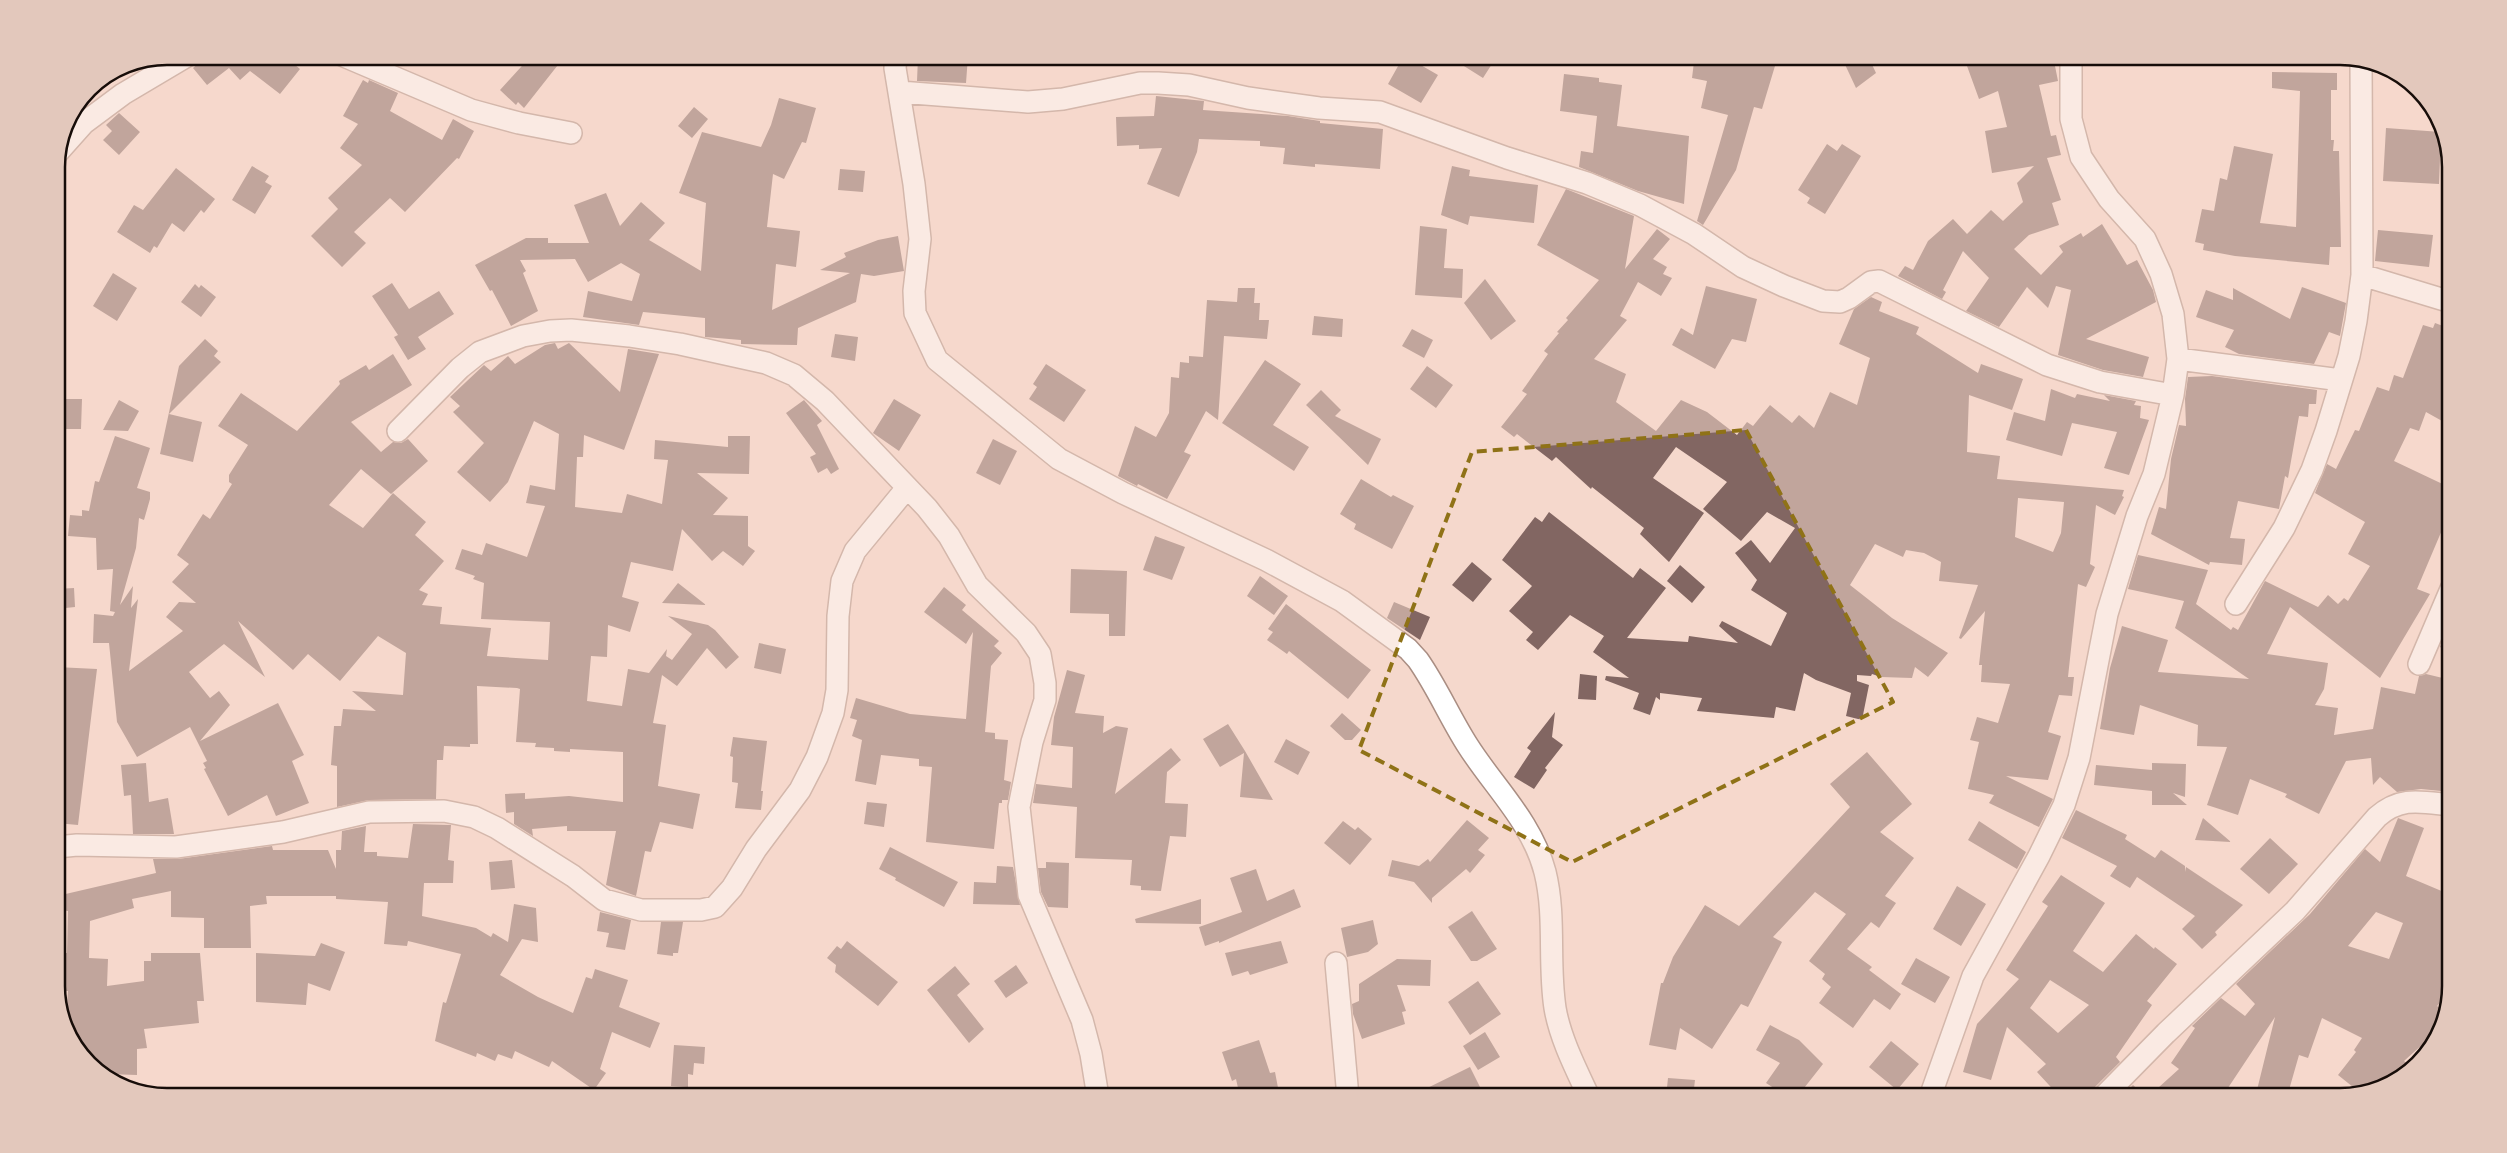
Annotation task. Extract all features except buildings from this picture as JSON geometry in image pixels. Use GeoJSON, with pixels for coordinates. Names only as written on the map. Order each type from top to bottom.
{"type":"FeatureCollection","features":[{"type":"Feature","properties":{"kind":"street"},"geometry":{"type":"LineString","coordinates":[[69,140],[84,123],[123,94],[172,65]]}},
{"type":"Feature","properties":{"kind":"street"},"geometry":{"type":"LineString","coordinates":[[365,65],[471,110],[518,123],[570,133]]}},
{"type":"Feature","properties":{"kind":"street"},"geometry":{"type":"LineString","coordinates":[[896,65],[914,184],[920,239],[914,291],[915,313],[937,360],[1059,459],[1115,489],[1266,560],[1342,601],[1408,649],[1418,660],[1468,747],[1526,827],[1544,870],[1551,911],[1550,955],[1555,1009],[1585,1088]]}},
{"type":"Feature","properties":{"kind":"street"},"geometry":{"type":"LineString","coordinates":[[1933,1088],[1974,976],[2039,856],[2064,805],[2079,758],[2107,614],[2137,516],[2154,474],[2173,396],[2178,359],[2172,314],[2161,274],[2145,239],[2109,199],[2081,157],[2071,119],[2071,65]]}},
{"type":"Feature","properties":{"kind":"street"},"geometry":{"type":"LineString","coordinates":[[2236,604],[2284,528],[2312,470],[2326,431],[2356,321],[2362,275],[2361,67]]}},
{"type":"Feature","properties":{"kind":"street"},"geometry":{"type":"LineString","coordinates":[[900,92],[1028,102],[1063,99],[1158,82],[1248,98],[1380,112],[1507,158],[1588,183],[1640,205],[1694,234],[1743,267],[1823,301],[1840,302],[1849,298],[1871,282],[1879,281],[2047,365],[2100,382],[2173,396]]}},
{"type":"Feature","properties":{"kind":"street"},"geometry":{"type":"LineString","coordinates":[[2362,275],[2442,299]]}},
{"type":"Feature","properties":{"kind":"street"},"geometry":{"type":"LineString","coordinates":[[398,431],[460,368],[480,352],[523,336],[550,331],[571,330],[629,336],[680,344],[766,363],[794,375],[825,401],[906,489],[927,508],[948,536],[977,585],[1026,633],[1040,654],[1045,683],[1045,700],[1032,742],[1019,807],[1029,895],[1082,1020],[1091,1054],[1097,1088]]}},
{"type":"Feature","properties":{"kind":"street"},"geometry":{"type":"LineString","coordinates":[[2178,359],[2341,380]]}},
{"type":"Feature","properties":{"kind":"street"},"geometry":{"type":"LineString","coordinates":[[65,846],[176,847],[273,834],[368,812],[392,810],[444,812],[474,817],[497,828],[573,876],[604,900],[641,910],[701,910],[715,907],[732,888],[756,849],[800,790],[817,757],[833,713],[837,690],[838,616],[842,581],[855,551],[906,489]]}},
{"type":"Feature","properties":{"kind":"street"},"geometry":{"type":"LineString","coordinates":[[2419,664],[2442,610]]}},
{"type":"Feature","properties":{"kind":"street"},"geometry":{"type":"LineString","coordinates":[[2112,1088],[2166,1033],[2294,911],[2377,817],[2390,806],[2401,803],[2442,804]]}},
{"type":"Feature","properties":{"kind":"street"},"geometry":{"type":"LineString","coordinates":[[1336,963],[1347,1088]]}},
{"type":"Feature","properties":{"kind":"highlighted area"},"geometry":{"type":"Polygon","coordinates":[[[1746,430],[1893,702],[1572,862],[1359,750],[1472,452],[1746,430]]]}}]}
